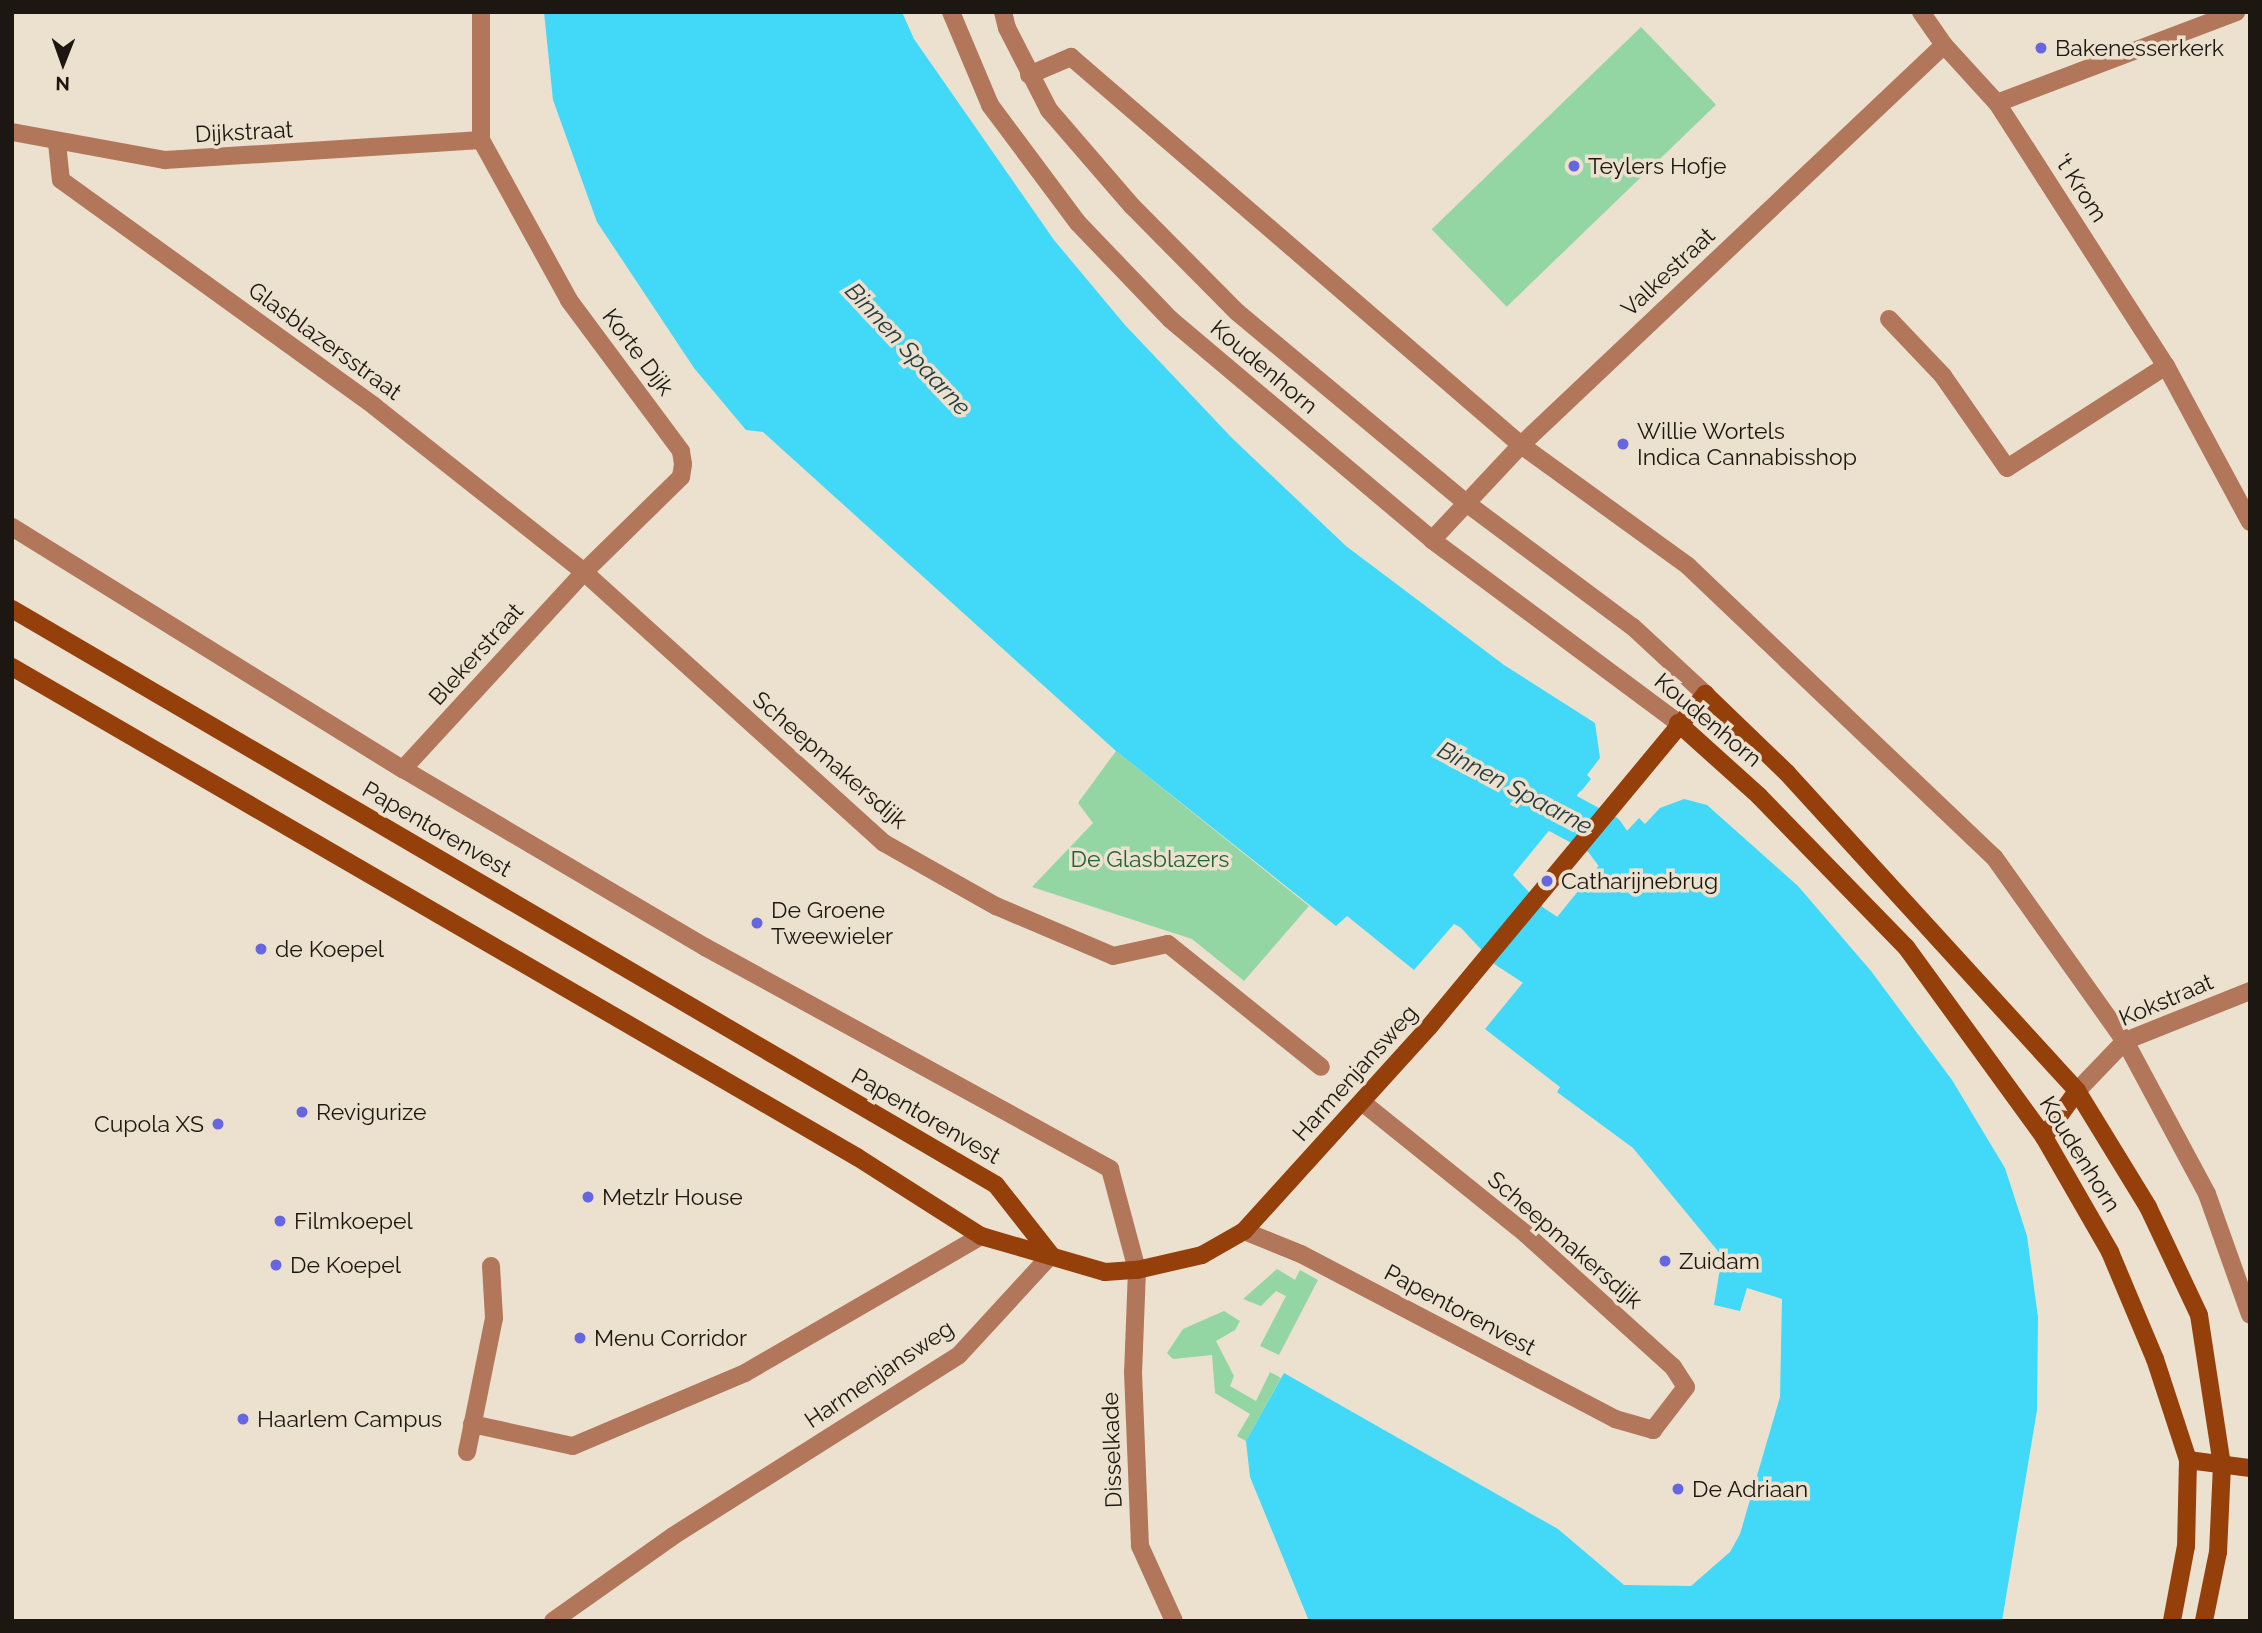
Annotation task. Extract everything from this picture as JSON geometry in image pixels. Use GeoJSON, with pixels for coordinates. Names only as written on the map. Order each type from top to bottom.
{"type":"FeatureCollection","features":[{"type":"Feature","properties":{"kind":"street"},"geometry":{"type":"LineString","coordinates":[[481,12],[481,140]]}},
{"type":"Feature","properties":{"kind":"street","name":"Koudenhorn"},"geometry":{"type":"LineString","coordinates":[[951,12],[990,105],[1078,223],[1170,319],[1432,540],[1678,723],[1759,796],[1906,947],[2044,1137],[2110,1252],[2155,1359],[2188,1460],[2186,1546],[2172,1621]]}},
{"type":"Feature","properties":{"kind":"street","name":"Koudenhorn"},"geometry":{"type":"LineString","coordinates":[[1003,12],[1030,75],[1057,120],[1132,206],[1237,312],[1465,502],[1633,627],[1787,773],[2077,1091],[2148,1207],[2199,1315],[2222,1465],[2218,1552],[2204,1621]]}},
{"type":"Feature","properties":{"kind":"street","name":"'t Krom"},"geometry":{"type":"LineString","coordinates":[[1921,12],[1944,45],[1997,103],[2166,366],[2250,522]]}},
{"type":"Feature","properties":{"kind":"street"},"geometry":{"type":"LineString","coordinates":[[1997,103],[2236,12]]}},
{"type":"Feature","properties":{"kind":"street","name":"Valkestraat"},"geometry":{"type":"LineString","coordinates":[[1432,540],[1521,445],[1944,45]]}},
{"type":"Feature","properties":{"kind":"street"},"geometry":{"type":"LineString","coordinates":[[1030,75],[1071,57],[1521,445],[1688,566],[1994,857],[2125,1041],[2207,1194],[2250,1315]]}},
{"type":"Feature","properties":{"kind":"street","name":"Dijkstraat"},"geometry":{"type":"LineString","coordinates":[[12,132],[57,143],[166,160],[481,140]]}},
{"type":"Feature","properties":{"kind":"street","name":"Korte Dijk"},"geometry":{"type":"LineString","coordinates":[[481,140],[569,300],[681,451],[681,477],[584,572]]}},
{"type":"Feature","properties":{"kind":"street","name":"Glasblazersstraat"},"geometry":{"type":"LineString","coordinates":[[57,143],[61,180],[374,406],[584,572]]}},
{"type":"Feature","properties":{"kind":"street"},"geometry":{"type":"LineString","coordinates":[[1889,319],[1943,376],[2007,468],[2166,366]]}},
{"type":"Feature","properties":{"kind":"street","name":"Papentorenvest"},"geometry":{"type":"LineString","coordinates":[[12,527],[403,769],[705,947],[1110,1169],[1137,1270]]}},
{"type":"Feature","properties":{"kind":"street","name":"Blekerstraat"},"geometry":{"type":"LineString","coordinates":[[403,769],[584,572]]}},
{"type":"Feature","properties":{"kind":"street","name":"Scheepmakersdijk"},"geometry":{"type":"LineString","coordinates":[[584,572],[884,843],[996,906],[1113,956],[1168,944],[1321,1067]]}},
{"type":"Feature","properties":{"kind":"street","name":"Papentorenvest"},"geometry":{"type":"LineString","coordinates":[[12,608],[996,1185],[1051,1255]]}},
{"type":"Feature","properties":{"kind":"street"},"geometry":{"type":"LineString","coordinates":[[12,667],[858,1157],[981,1236],[1051,1255]]}},
{"type":"Feature","properties":{"kind":"street"},"geometry":{"type":"LineString","coordinates":[[1678,723],[1705,694]]}},
{"type":"Feature","properties":{"kind":"street","name":"Harmenjansweg"},"geometry":{"type":"LineString","coordinates":[[553,1621],[684,1529],[959,1355],[1051,1255],[1105,1272],[1137,1270],[1202,1255],[1244,1231],[1363,1103],[1678,723]]}},
{"type":"Feature","properties":{"kind":"street","name":"Kokstraat"},"geometry":{"type":"LineString","coordinates":[[2077,1091],[2125,1041],[2250,991]]}},
{"type":"Feature","properties":{"kind":"street"},"geometry":{"type":"LineString","coordinates":[[2044,1137],[2077,1091]]}},
{"type":"Feature","properties":{"kind":"street","name":"Scheepmakersdijk"},"geometry":{"type":"LineString","coordinates":[[1363,1103],[1526,1234],[1673,1367],[1686,1387],[1653,1430]]}},
{"type":"Feature","properties":{"kind":"street","name":"Papentorenvest"},"geometry":{"type":"LineString","coordinates":[[1244,1231],[1301,1254],[1615,1419],[1653,1430]]}},
{"type":"Feature","properties":{"kind":"street"},"geometry":{"type":"LineString","coordinates":[[472,1424],[573,1446],[745,1373],[981,1236]]}},
{"type":"Feature","properties":{"kind":"street"},"geometry":{"type":"LineString","coordinates":[[467,1452],[494,1318],[491,1266]]}},
{"type":"Feature","properties":{"kind":"street","name":"Disselkade"},"geometry":{"type":"LineString","coordinates":[[1137,1270],[1136,1426],[1140,1546],[1174,1621]]}},
{"type":"Feature","properties":{"kind":"street"},"geometry":{"type":"LineString","coordinates":[[2188,1460],[2250,1468]]}},
{"type":"Feature","properties":{"kind":"green space","name":"Teylers Hofje"},"geometry":{"type":"Polygon","coordinates":[[[1641,27],[1716,105],[1507,307],[1432,229],[1641,27]]]}},
{"type":"Feature","properties":{"kind":"green space","name":"De Glasblazers"},"geometry":{"type":"Polygon","coordinates":[[[1116,751],[1309,906],[1244,981],[1192,939],[1032,887],[1093,823],[1078,803],[1116,751]]]}},
{"type":"Feature","properties":{"kind":"green space"},"geometry":{"type":"Polygon","coordinates":[[[1277,1269],[1295,1280],[1300,1270],[1318,1280],[1279,1355],[1260,1346],[1286,1296],[1276,1291],[1261,1306],[1243,1299],[1277,1269]]]}},
{"type":"Feature","properties":{"kind":"green space"},"geometry":{"type":"Polygon","coordinates":[[[1224,1311],[1240,1321],[1235,1330],[1216,1341],[1234,1376],[1230,1386],[1256,1401],[1270,1372],[1281,1378],[1246,1441],[1237,1436],[1250,1414],[1215,1393],[1212,1355],[1173,1359],[1167,1353],[1183,1329],[1224,1311]]]}},
{"type":"Feature","properties":{"kind":"water"},"geometry":{"type":"Polygon","coordinates":[[[544,12],[902,12],[914,39],[1054,240],[1125,325],[1232,438],[1346,546],[1504,665],[1595,723],[1600,758],[1587,775],[1591,779],[1467,931],[1454,924],[1414,970],[1347,916],[1336,926],[1116,751],[763,432],[746,430],[694,368],[597,222],[553,100],[544,12]]]}},
{"type":"Feature","properties":{"kind":"water"},"geometry":{"type":"Polygon","coordinates":[[[1684,799],[1707,805],[1798,886],[1871,971],[1952,1080],[2005,1168],[2027,1236],[2038,1317],[2037,1410],[2002,1621],[1309,1621],[1250,1477],[1246,1441],[1284,1373],[1558,1529],[1624,1585],[1691,1586],[1730,1552],[1740,1534],[1780,1397],[1782,1299],[1747,1288],[1740,1311],[1714,1305],[1722,1256],[1633,1148],[1557,1092],[1560,1087],[1485,1029],[1525,980],[1514,970],[1627,831],[1639,818],[1645,824],[1660,808],[1684,799]]]}},
{"type":"Feature","properties":{"kind":"pier"},"geometry":{"type":"Polygon","coordinates":[[[1580,791],[1583,793],[1483,942],[1479,940],[1580,791]]]}},
{"type":"Feature","properties":{"kind":"pier"},"geometry":{"type":"Polygon","coordinates":[[[1626,827],[1627,831],[1516,963],[1626,827]]]}},
{"type":"Feature","properties":{"kind":"waterway","name":"Binnen Spaarne"},"geometry":{"type":"LineString","coordinates":[[1510,785],[1603,835],[1649,897]]}},
{"type":"Feature","properties":{"kind":"waterway","name":"Binnen Spaarne"},"geometry":{"type":"LineString","coordinates":[[1420,829],[1519,936],[1619,1001]]}},
{"type":"Feature","properties":{"kind":"place","name":"Bakenesserkerk"},"geometry":{"type":"Point","coordinates":[2041,48]}},
{"type":"Feature","properties":{"kind":"place","name":"Teylers Hofje"},"geometry":{"type":"Point","coordinates":[1574,166]}},
{"type":"Feature","properties":{"kind":"place","name":"Willie Wortels Indica Cannabisshop"},"geometry":{"type":"Point","coordinates":[1623,444]}},
{"type":"Feature","properties":{"kind":"place","name":"Catharijnebrug"},"geometry":{"type":"Point","coordinates":[1547,881]}},
{"type":"Feature","properties":{"kind":"place","name":"De Groene Tweewieler"},"geometry":{"type":"Point","coordinates":[757,923]}},
{"type":"Feature","properties":{"kind":"place","name":"de Koepel"},"geometry":{"type":"Point","coordinates":[261,949]}},
{"type":"Feature","properties":{"kind":"place","name":"Revigurize"},"geometry":{"type":"Point","coordinates":[302,1112]}},
{"type":"Feature","properties":{"kind":"place","name":"Cupola XS"},"geometry":{"type":"Point","coordinates":[218,1124]}},
{"type":"Feature","properties":{"kind":"place","name":"Metzlr House"},"geometry":{"type":"Point","coordinates":[588,1197]}},
{"type":"Feature","properties":{"kind":"place","name":"Filmkoepel"},"geometry":{"type":"Point","coordinates":[280,1221]}},
{"type":"Feature","properties":{"kind":"place","name":"Zuidam"},"geometry":{"type":"Point","coordinates":[1665,1261]}},
{"type":"Feature","properties":{"kind":"place","name":"De Koepel"},"geometry":{"type":"Point","coordinates":[276,1265]}},
{"type":"Feature","properties":{"kind":"place","name":"Menu Corridor"},"geometry":{"type":"Point","coordinates":[580,1338]}},
{"type":"Feature","properties":{"kind":"place","name":"Haarlem Campus"},"geometry":{"type":"Point","coordinates":[243,1419]}},
{"type":"Feature","properties":{"kind":"place","name":"De Adriaan"},"geometry":{"type":"Point","coordinates":[1678,1489]}}]}
